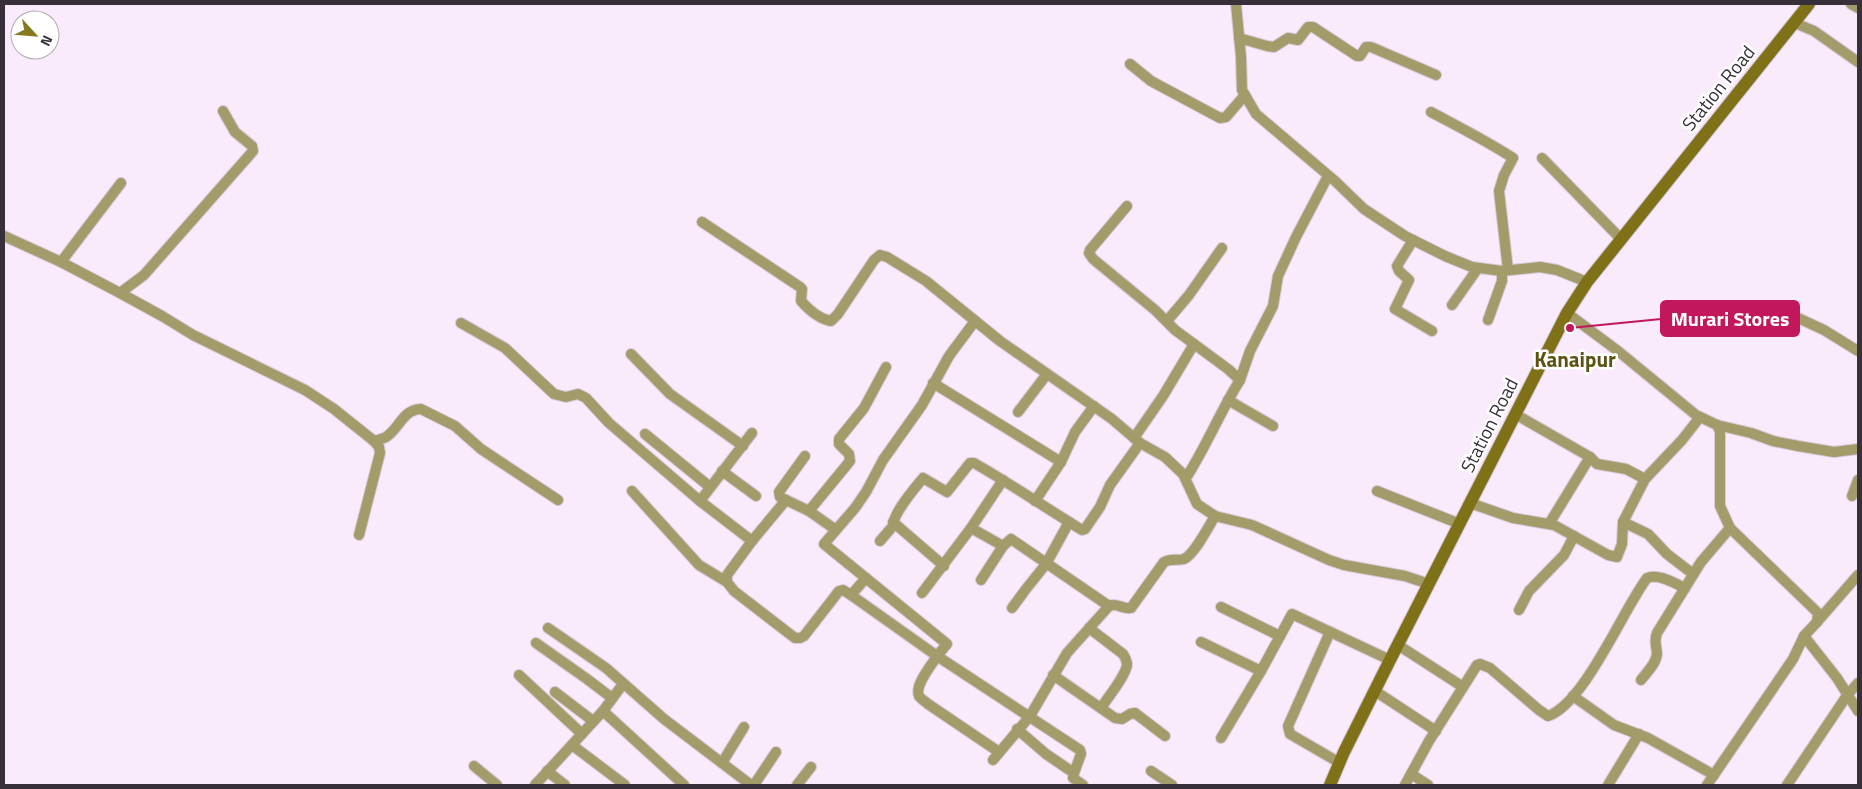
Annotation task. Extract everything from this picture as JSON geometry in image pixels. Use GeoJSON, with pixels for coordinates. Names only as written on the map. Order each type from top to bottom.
{"type":"FeatureCollection","features":[{"type":"Feature","properties":{"kind":"main road","name":"Station Road"},"geometry":{"type":"LineString","coordinates":[[1330,785],[1390,660],[1515,414],[1567,313],[1586,282],[1809,4]]}},
{"type":"Feature","properties":{"kind":"street"},"geometry":{"type":"LineString","coordinates":[[1236,4],[1242,90],[1244,95],[1256,114],[1364,209],[1413,240],[1445,256],[1478,268],[1505,271],[1540,267],[1557,270],[1586,282]]}},
{"type":"Feature","properties":{"kind":"street"},"geometry":{"type":"LineString","coordinates":[[1850,4],[1858,8]]}},
{"type":"Feature","properties":{"kind":"street"},"geometry":{"type":"LineString","coordinates":[[1798,19],[1858,62]]}},
{"type":"Feature","properties":{"kind":"street"},"geometry":{"type":"LineString","coordinates":[[1239,38],[1274,47],[1288,38],[1298,40],[1310,26],[1357,56],[1360,56],[1366,47],[1371,47],[1436,75]]}},
{"type":"Feature","properties":{"kind":"street"},"geometry":{"type":"LineString","coordinates":[[1130,64],[1151,81],[1220,118],[1226,117],[1244,95]]}},
{"type":"Feature","properties":{"kind":"street"},"geometry":{"type":"LineString","coordinates":[[120,293],[144,275],[252,151],[252,146],[235,132],[223,112]]}},
{"type":"Feature","properties":{"kind":"street"},"geometry":{"type":"LineString","coordinates":[[1432,112],[1478,138],[1487,141],[1513,158],[1504,175],[1500,191],[1505,271],[1488,320]]}},
{"type":"Feature","properties":{"kind":"street"},"geometry":{"type":"LineString","coordinates":[[1542,158],[1621,239]]}},
{"type":"Feature","properties":{"kind":"street"},"geometry":{"type":"LineString","coordinates":[[1186,478],[1201,455],[1240,380],[1250,351],[1274,306],[1278,276],[1328,176]]}},
{"type":"Feature","properties":{"kind":"street"},"geometry":{"type":"LineString","coordinates":[[61,262],[121,183]]}},
{"type":"Feature","properties":{"kind":"street"},"geometry":{"type":"LineString","coordinates":[[1127,206],[1089,253],[1175,330],[1240,380]]}},
{"type":"Feature","properties":{"kind":"street"},"geometry":{"type":"LineString","coordinates":[[702,222],[800,287],[802,289],[801,301],[807,308],[827,321],[834,319],[874,260],[882,255],[926,281],[975,322],[1094,406],[1137,440],[1165,457],[1186,478],[1197,504],[1215,516],[1252,525],[1344,565],[1405,576],[1429,584]]}},
{"type":"Feature","properties":{"kind":"street"},"geometry":{"type":"LineString","coordinates":[[4,236],[61,262],[162,316],[193,335],[305,390],[334,409],[374,441],[379,447],[380,453],[359,535]]}},
{"type":"Feature","properties":{"kind":"street"},"geometry":{"type":"LineString","coordinates":[[1413,240],[1397,266],[1399,271],[1409,280],[1395,309],[1432,331]]}},
{"type":"Feature","properties":{"kind":"street"},"geometry":{"type":"LineString","coordinates":[[1167,321],[1189,295],[1222,248]]}},
{"type":"Feature","properties":{"kind":"street"},"geometry":{"type":"LineString","coordinates":[[1452,305],[1478,268]]}},
{"type":"Feature","properties":{"kind":"street"},"geometry":{"type":"LineString","coordinates":[[1783,311],[1824,330],[1858,351]]}},
{"type":"Feature","properties":{"kind":"street"},"geometry":{"type":"LineString","coordinates":[[1567,313],[1700,417],[1717,425],[1798,446],[1834,452],[1858,449]]}},
{"type":"Feature","properties":{"kind":"street"},"geometry":{"type":"LineString","coordinates":[[975,322],[948,356],[922,405],[883,460],[866,492],[824,544],[947,644],[920,683],[918,691],[928,704],[996,756],[1030,716],[1067,653],[1108,606],[1114,604],[1127,609],[1131,608],[1164,562],[1170,559],[1181,560],[1190,554],[1215,516]]}},
{"type":"Feature","properties":{"kind":"street"},"geometry":{"type":"LineString","coordinates":[[461,323],[505,348],[554,394],[566,398],[578,394],[586,398],[609,423],[700,501],[752,541]]}},
{"type":"Feature","properties":{"kind":"street"},"geometry":{"type":"LineString","coordinates":[[880,541],[893,526],[893,522],[923,478],[947,492],[970,463],[1004,480],[1082,530],[1088,526],[1100,507],[1110,485],[1194,344]]}},
{"type":"Feature","properties":{"kind":"street"},"geometry":{"type":"LineString","coordinates":[[631,354],[670,394],[743,446]]}},
{"type":"Feature","properties":{"kind":"street"},"geometry":{"type":"LineString","coordinates":[[809,511],[850,461],[849,454],[839,444],[839,440],[864,408],[886,367]]}},
{"type":"Feature","properties":{"kind":"street"},"geometry":{"type":"LineString","coordinates":[[1018,412],[1048,374]]}},
{"type":"Feature","properties":{"kind":"street"},"geometry":{"type":"LineString","coordinates":[[934,383],[997,424],[1061,462]]}},
{"type":"Feature","properties":{"kind":"street"},"geometry":{"type":"LineString","coordinates":[[1228,400],[1273,426]]}},
{"type":"Feature","properties":{"kind":"street"},"geometry":{"type":"LineString","coordinates":[[1035,501],[1061,462],[1075,432],[1094,406]]}},
{"type":"Feature","properties":{"kind":"street"},"geometry":{"type":"LineString","coordinates":[[374,441],[390,433],[408,413],[421,409],[455,426],[481,449],[558,500]]}},
{"type":"Feature","properties":{"kind":"street"},"geometry":{"type":"LineString","coordinates":[[1515,414],[1590,457],[1597,464],[1626,469],[1645,479]]}},
{"type":"Feature","properties":{"kind":"street"},"geometry":{"type":"LineString","coordinates":[[1470,503],[1513,518],[1549,524],[1608,556],[1617,557],[1622,544],[1623,522],[1645,479],[1682,440],[1700,417]]}},
{"type":"Feature","properties":{"kind":"street"},"geometry":{"type":"LineString","coordinates":[[1717,425],[1720,431],[1720,506],[1730,528],[1818,613],[1817,622]]}},
{"type":"Feature","properties":{"kind":"street"},"geometry":{"type":"LineString","coordinates":[[700,501],[722,471],[735,458],[752,433]]}},
{"type":"Feature","properties":{"kind":"street"},"geometry":{"type":"LineString","coordinates":[[645,434],[710,486]]}},
{"type":"Feature","properties":{"kind":"street"},"geometry":{"type":"LineString","coordinates":[[805,456],[781,488],[778,495],[809,511],[836,530]]}},
{"type":"Feature","properties":{"kind":"street"},"geometry":{"type":"LineString","coordinates":[[1549,524],[1590,457]]}},
{"type":"Feature","properties":{"kind":"street"},"geometry":{"type":"LineString","coordinates":[[722,471],[756,496]]}},
{"type":"Feature","properties":{"kind":"street"},"geometry":{"type":"LineString","coordinates":[[922,593],[972,528],[1004,480]]}},
{"type":"Feature","properties":{"kind":"street"},"geometry":{"type":"LineString","coordinates":[[1852,496],[1858,480]]}},
{"type":"Feature","properties":{"kind":"street"},"geometry":{"type":"LineString","coordinates":[[1377,491],[1460,524]]}},
{"type":"Feature","properties":{"kind":"street"},"geometry":{"type":"LineString","coordinates":[[632,492],[699,565],[727,582],[734,591],[789,634],[800,638],[804,636],[839,591],[843,590],[937,656],[1080,750],[1082,754],[1074,773],[1074,778],[1083,785]]}},
{"type":"Feature","properties":{"kind":"street"},"geometry":{"type":"LineString","coordinates":[[727,582],[727,575],[786,500]]}},
{"type":"Feature","properties":{"kind":"street"},"geometry":{"type":"LineString","coordinates":[[893,522],[944,566]]}},
{"type":"Feature","properties":{"kind":"street"},"geometry":{"type":"LineString","coordinates":[[1012,608],[1046,564],[1070,522]]}},
{"type":"Feature","properties":{"kind":"street"},"geometry":{"type":"LineString","coordinates":[[1623,522],[1648,534],[1667,554],[1693,574]]}},
{"type":"Feature","properties":{"kind":"street"},"geometry":{"type":"LineString","coordinates":[[972,528],[1003,546]]}},
{"type":"Feature","properties":{"kind":"street"},"geometry":{"type":"LineString","coordinates":[[1641,680],[1655,662],[1657,654],[1654,641],[1657,633],[1693,574],[1710,550],[1730,528]]}},
{"type":"Feature","properties":{"kind":"street"},"geometry":{"type":"LineString","coordinates":[[1519,610],[1529,591],[1564,555],[1574,536]]}},
{"type":"Feature","properties":{"kind":"street"},"geometry":{"type":"LineString","coordinates":[[981,580],[1003,546],[1011,539],[1108,606]]}},
{"type":"Feature","properties":{"kind":"street"},"geometry":{"type":"LineString","coordinates":[[1707,785],[1793,659],[1804,636],[1858,575]]}},
{"type":"Feature","properties":{"kind":"street"},"geometry":{"type":"LineString","coordinates":[[1405,785],[1472,671],[1480,664],[1490,668],[1538,710],[1548,716],[1556,713],[1573,696],[1598,662],[1647,578],[1653,576],[1661,578],[1684,588]]}},
{"type":"Feature","properties":{"kind":"street"},"geometry":{"type":"LineString","coordinates":[[850,596],[866,578]]}},
{"type":"Feature","properties":{"kind":"street"},"geometry":{"type":"LineString","coordinates":[[1221,607],[1280,636]]}},
{"type":"Feature","properties":{"kind":"street"},"geometry":{"type":"LineString","coordinates":[[1221,738],[1292,614],[1390,660]]}},
{"type":"Feature","properties":{"kind":"street"},"geometry":{"type":"LineString","coordinates":[[548,628],[606,668],[664,719],[752,785],[776,752]]}},
{"type":"Feature","properties":{"kind":"street"},"geometry":{"type":"LineString","coordinates":[[1089,628],[1126,658],[1127,666],[1101,708]]}},
{"type":"Feature","properties":{"kind":"street"},"geometry":{"type":"LineString","coordinates":[[1330,632],[1288,726],[1290,734],[1340,763]]}},
{"type":"Feature","properties":{"kind":"street"},"geometry":{"type":"LineString","coordinates":[[1804,636],[1837,678],[1858,711]]}},
{"type":"Feature","properties":{"kind":"street"},"geometry":{"type":"LineString","coordinates":[[1201,642],[1261,671]]}},
{"type":"Feature","properties":{"kind":"street"},"geometry":{"type":"LineString","coordinates":[[536,643],[587,678],[612,698]]}},
{"type":"Feature","properties":{"kind":"street"},"geometry":{"type":"LineString","coordinates":[[1398,645],[1463,686]]}},
{"type":"Feature","properties":{"kind":"street"},"geometry":{"type":"LineString","coordinates":[[1053,675],[1119,719],[1135,713],[1165,736]]}},
{"type":"Feature","properties":{"kind":"street"},"geometry":{"type":"LineString","coordinates":[[519,676],[582,734]]}},
{"type":"Feature","properties":{"kind":"street"},"geometry":{"type":"LineString","coordinates":[[1787,785],[1848,694],[1858,683]]}},
{"type":"Feature","properties":{"kind":"street"},"geometry":{"type":"LineString","coordinates":[[535,785],[603,711],[624,684]]}},
{"type":"Feature","properties":{"kind":"street"},"geometry":{"type":"LineString","coordinates":[[1375,691],[1436,731]]}},
{"type":"Feature","properties":{"kind":"street"},"geometry":{"type":"LineString","coordinates":[[555,692],[593,721]]}},
{"type":"Feature","properties":{"kind":"street"},"geometry":{"type":"LineString","coordinates":[[1573,696],[1614,724],[1639,734],[1714,775]]}},
{"type":"Feature","properties":{"kind":"street"},"geometry":{"type":"LineString","coordinates":[[603,711],[684,785]]}},
{"type":"Feature","properties":{"kind":"street"},"geometry":{"type":"LineString","coordinates":[[722,763],[744,727]]}},
{"type":"Feature","properties":{"kind":"street"},"geometry":{"type":"LineString","coordinates":[[1017,729],[1046,754],[1074,773]]}},
{"type":"Feature","properties":{"kind":"street"},"geometry":{"type":"LineString","coordinates":[[1608,785],[1639,734]]}},
{"type":"Feature","properties":{"kind":"street"},"geometry":{"type":"LineString","coordinates":[[572,745],[625,785]]}},
{"type":"Feature","properties":{"kind":"street"},"geometry":{"type":"LineString","coordinates":[[474,766],[497,785]]}},
{"type":"Feature","properties":{"kind":"street"},"geometry":{"type":"LineString","coordinates":[[797,785],[811,767]]}},
{"type":"Feature","properties":{"kind":"street"},"geometry":{"type":"LineString","coordinates":[[547,771],[565,785]]}},
{"type":"Feature","properties":{"kind":"street"},"geometry":{"type":"LineString","coordinates":[[1151,771],[1172,785]]}},
{"type":"Feature","properties":{"kind":"street"},"geometry":{"type":"LineString","coordinates":[[1411,774],[1428,785]]}},
{"type":"Feature","properties":{"kind":"place","name":"Murari Stores"},"geometry":{"type":"Point","coordinates":[1570,328]}},
{"type":"Feature","properties":{"kind":"district","name":"Kanaipur"},"geometry":{"type":"Point","coordinates":[1575,360]}}]}
